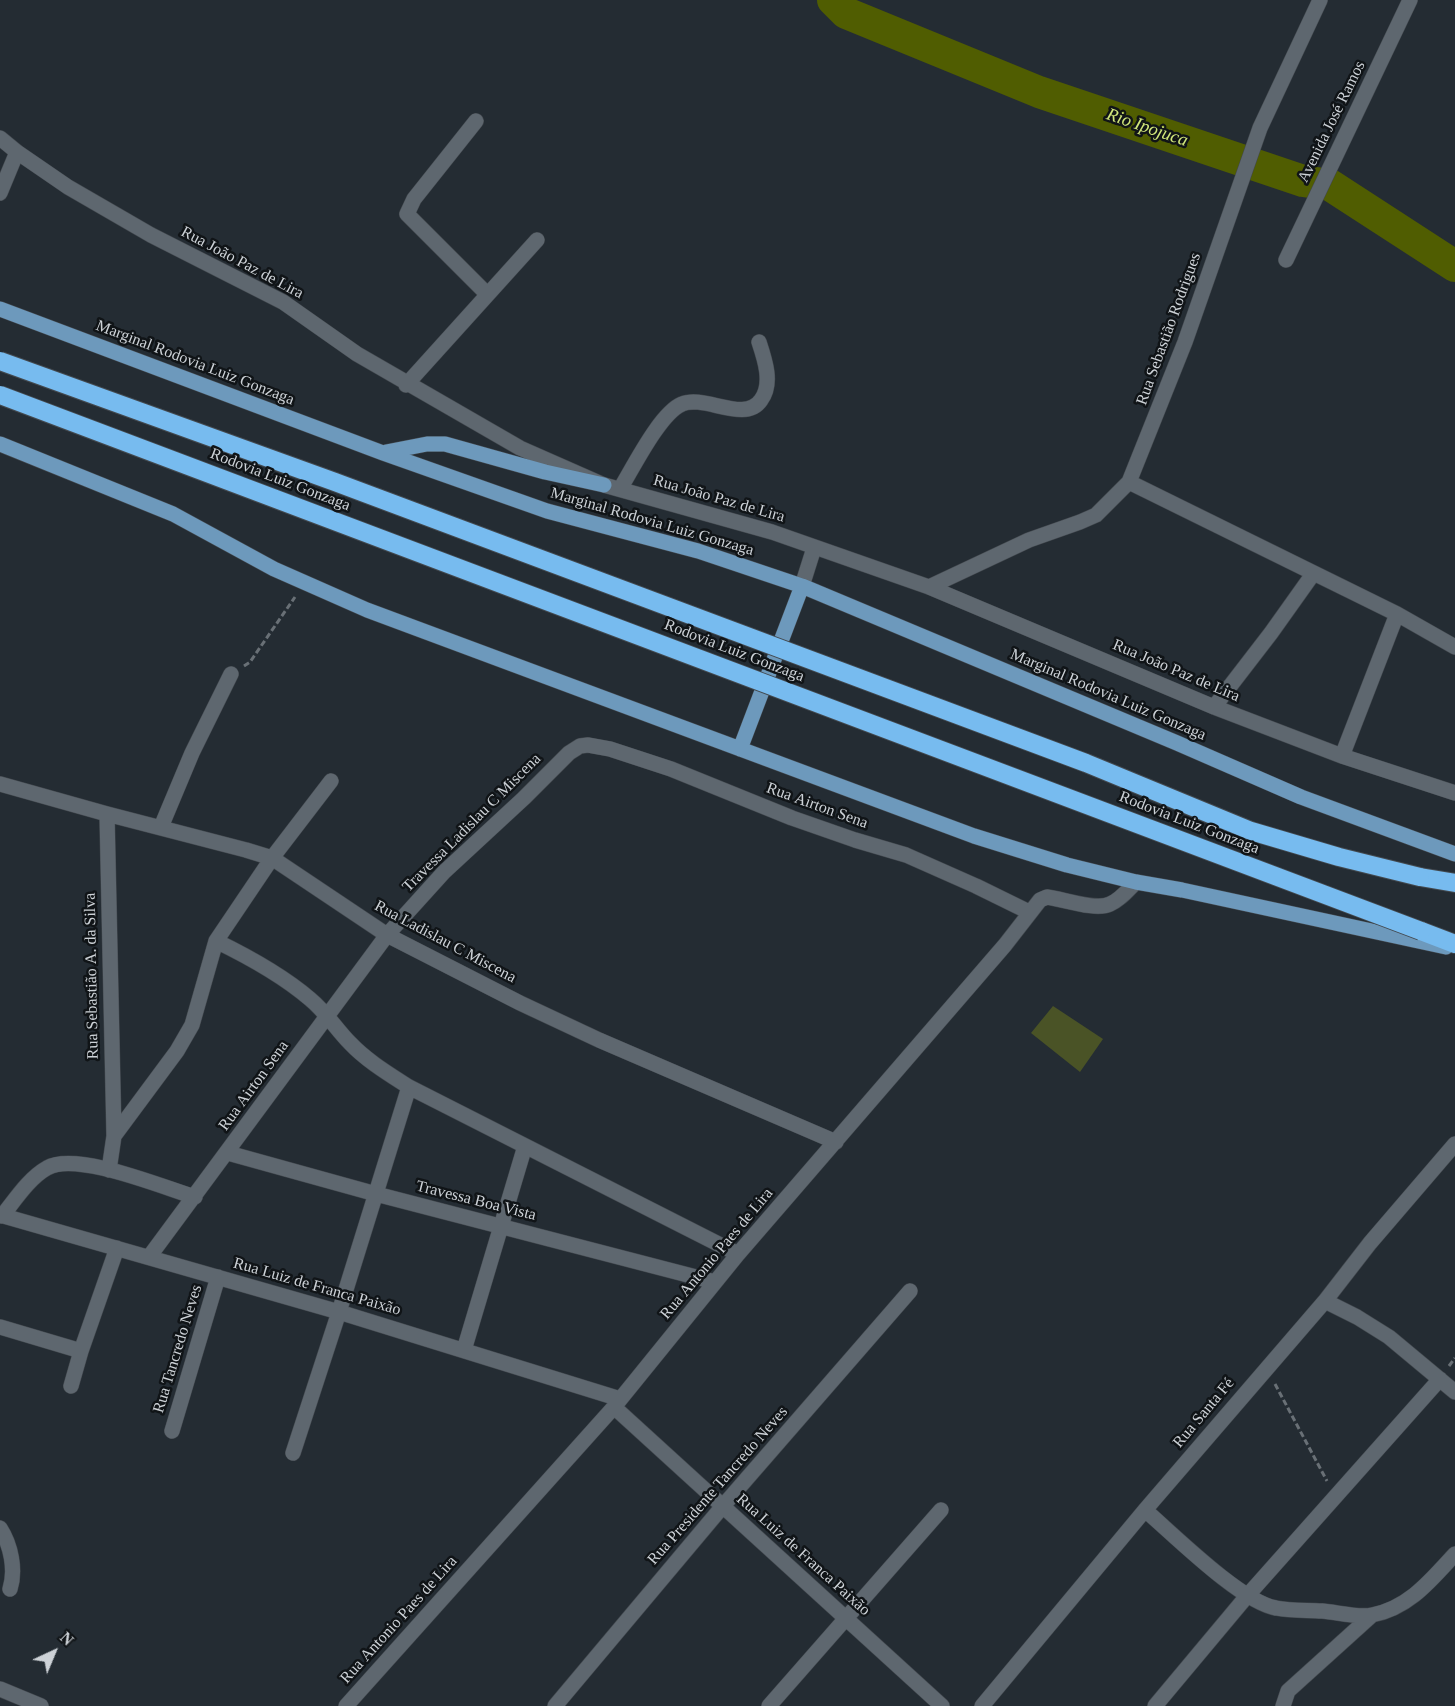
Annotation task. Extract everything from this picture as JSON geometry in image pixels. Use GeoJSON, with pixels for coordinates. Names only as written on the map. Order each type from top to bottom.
{"type":"FeatureCollection","features":[{"type":"Feature","properties":{"kind":"highway","name":"Rodovia Luiz Gonzaga"},"geometry":{"type":"LineString","coordinates":[[0,361],[335,482],[1075,759],[1251,831],[1339,857],[1420,877],[1455,883]]}},
{"type":"Feature","properties":{"kind":"highway","name":"Rodovia Luiz Gonzaga"},"geometry":{"type":"LineString","coordinates":[[0,395],[1455,944]]}},
{"type":"Feature","properties":{"kind":"main road","name":"Marginal Rodovia Luiz Gonzaga"},"geometry":{"type":"LineString","coordinates":[[0,309],[384,453],[547,511],[698,551],[802,586],[1301,797],[1455,854]]}},
{"type":"Feature","properties":{"kind":"main road"},"geometry":{"type":"LineString","coordinates":[[0,444],[172,514],[274,569],[368,610],[974,836],[1136,882],[1455,949]]}},
{"type":"Feature","properties":{"kind":"main road"},"geometry":{"type":"LineString","coordinates":[[384,453],[427,444],[445,444],[545,472],[604,485]]}},
{"type":"Feature","properties":{"kind":"main road"},"geometry":{"type":"LineString","coordinates":[[740,749],[802,586]]}},
{"type":"Feature","properties":{"kind":"street","name":"Rua Sebastião Rodrigues"},"geometry":{"type":"LineString","coordinates":[[929,587],[1029,540],[1096,515],[1129,482],[1185,342],[1260,128],[1320,0]]}},
{"type":"Feature","properties":{"kind":"street","name":"Avenida José Ramos"},"geometry":{"type":"LineString","coordinates":[[1286,260],[1410,0]]}},
{"type":"Feature","properties":{"kind":"street"},"geometry":{"type":"LineString","coordinates":[[476,120],[414,199],[407,214],[487,294]]}},
{"type":"Feature","properties":{"kind":"street","name":"Rua João Paz de Lira"},"geometry":{"type":"LineString","coordinates":[[0,138],[68,187],[151,235],[284,302],[357,354],[406,385],[520,448],[604,485],[728,519],[929,587],[1214,707],[1342,756],[1455,793]]}},
{"type":"Feature","properties":{"kind":"street"},"geometry":{"type":"LineString","coordinates":[[0,193],[17,152]]}},
{"type":"Feature","properties":{"kind":"street"},"geometry":{"type":"LineString","coordinates":[[406,385],[537,240]]}},
{"type":"Feature","properties":{"kind":"street"},"geometry":{"type":"LineString","coordinates":[[620,489],[673,409],[694,401],[740,410],[759,404],[765,395],[767,383],[766,362],[759,342]]}},
{"type":"Feature","properties":{"kind":"street"},"geometry":{"type":"LineString","coordinates":[[1129,482],[1397,614],[1455,647]]}},
{"type":"Feature","properties":{"kind":"street"},"geometry":{"type":"LineString","coordinates":[[802,586],[814,548]]}},
{"type":"Feature","properties":{"kind":"street"},"geometry":{"type":"LineString","coordinates":[[1214,707],[1271,633],[1312,574]]}},
{"type":"Feature","properties":{"kind":"street"},"geometry":{"type":"LineString","coordinates":[[1342,756],[1397,614]]}},
{"type":"Feature","properties":{"kind":"street"},"geometry":{"type":"LineString","coordinates":[[161,826],[192,753],[231,674]]}},
{"type":"Feature","properties":{"kind":"street","name":"Rua Airton Sena"},"geometry":{"type":"LineString","coordinates":[[588,745],[610,749],[671,769],[792,818],[906,855],[1029,912]]}},
{"type":"Feature","properties":{"kind":"street","name":"Travessa Ladislau C Miscena"},"geometry":{"type":"LineString","coordinates":[[387,935],[444,872],[569,753],[580,746],[588,745]]}},
{"type":"Feature","properties":{"kind":"street"},"geometry":{"type":"LineString","coordinates":[[114,1136],[177,1051],[192,1025],[216,941],[272,858],[331,781]]}},
{"type":"Feature","properties":{"kind":"street","name":"Rua Ladislau C Miscena"},"geometry":{"type":"LineString","coordinates":[[0,784],[272,858],[387,935],[520,1003],[599,1040],[836,1142]]}},
{"type":"Feature","properties":{"kind":"street","name":"Rua Sebastião A. da Silva"},"geometry":{"type":"LineString","coordinates":[[107,814],[114,1136],[110,1170]]}},
{"type":"Feature","properties":{"kind":"street","name":"Rua Antonio Paes de Lira"},"geometry":{"type":"LineString","coordinates":[[346,1706],[617,1403],[738,1254],[1005,945],[1040,900],[1047,897],[1107,906],[1116,901],[1136,882]]}},
{"type":"Feature","properties":{"kind":"street","name":"Rua Airton Sena"},"geometry":{"type":"LineString","coordinates":[[149,1257],[387,935]]}},
{"type":"Feature","properties":{"kind":"street"},"geometry":{"type":"LineString","coordinates":[[216,941],[265,967],[310,999],[328,1015],[350,1043],[373,1063],[409,1087],[738,1254]]}},
{"type":"Feature","properties":{"kind":"street"},"geometry":{"type":"LineString","coordinates":[[293,1453],[409,1087]]}},
{"type":"Feature","properties":{"kind":"street","name":"Rua Santa Fé"},"geometry":{"type":"LineString","coordinates":[[982,1706],[1455,1144]]}},
{"type":"Feature","properties":{"kind":"street"},"geometry":{"type":"LineString","coordinates":[[464,1350],[525,1146]]}},
{"type":"Feature","properties":{"kind":"street","name":"Travessa Boa Vista"},"geometry":{"type":"LineString","coordinates":[[228,1153],[715,1282]]}},
{"type":"Feature","properties":{"kind":"street","name":"Rua Luiz de Franca Paixão"},"geometry":{"type":"LineString","coordinates":[[195,1197],[110,1170],[78,1163],[64,1163],[47,1167],[36,1176],[1,1215],[464,1350],[617,1403],[723,1506],[942,1706]]}},
{"type":"Feature","properties":{"kind":"street"},"geometry":{"type":"LineString","coordinates":[[71,1386],[117,1248]]}},
{"type":"Feature","properties":{"kind":"street","name":"Rua Tancredo Neves"},"geometry":{"type":"LineString","coordinates":[[172,1431],[218,1277]]}},
{"type":"Feature","properties":{"kind":"street","name":"Rua Presidente Tancredo Neves"},"geometry":{"type":"LineString","coordinates":[[555,1706],[723,1506],[910,1291]]}},
{"type":"Feature","properties":{"kind":"street"},"geometry":{"type":"LineString","coordinates":[[1325,1301],[1389,1337],[1455,1392]]}},
{"type":"Feature","properties":{"kind":"street"},"geometry":{"type":"LineString","coordinates":[[0,1327],[81,1351]]}},
{"type":"Feature","properties":{"kind":"street"},"geometry":{"type":"LineString","coordinates":[[1155,1706],[1247,1596],[1440,1379]]}},
{"type":"Feature","properties":{"kind":"street"},"geometry":{"type":"LineString","coordinates":[[769,1706],[941,1510]]}},
{"type":"Feature","properties":{"kind":"street"},"geometry":{"type":"LineString","coordinates":[[1145,1510],[1214,1570],[1247,1596],[1260,1603],[1276,1608],[1371,1616]]}},
{"type":"Feature","properties":{"kind":"street"},"geometry":{"type":"LineString","coordinates":[[0,1528],[11,1557],[13,1580],[10,1589]]}},
{"type":"Feature","properties":{"kind":"street"},"geometry":{"type":"LineString","coordinates":[[1282,1706],[1288,1691],[1371,1616],[1400,1606],[1407,1601],[1420,1591],[1455,1554]]}},
{"type":"Feature","properties":{"kind":"street"},"geometry":{"type":"LineString","coordinates":[[0,1689],[41,1706]]}},
{"type":"Feature","properties":{"kind":"path"},"geometry":{"type":"LineString","coordinates":[[231,674],[250,662],[305,583]]}},
{"type":"Feature","properties":{"kind":"path"},"geometry":{"type":"LineString","coordinates":[[1268,1366],[1278,1392],[1336,1496]]}},
{"type":"Feature","properties":{"kind":"green space"},"geometry":{"type":"Polygon","coordinates":[[[1053,1006],[1103,1039],[1080,1072],[1031,1033],[1053,1006]]]}},
{"type":"Feature","properties":{"kind":"waterway","name":"Rio Ipojuca"},"geometry":{"type":"LineString","coordinates":[[833,0],[846,13],[1039,92],[1303,181],[1330,185],[1455,266]]}}]}
